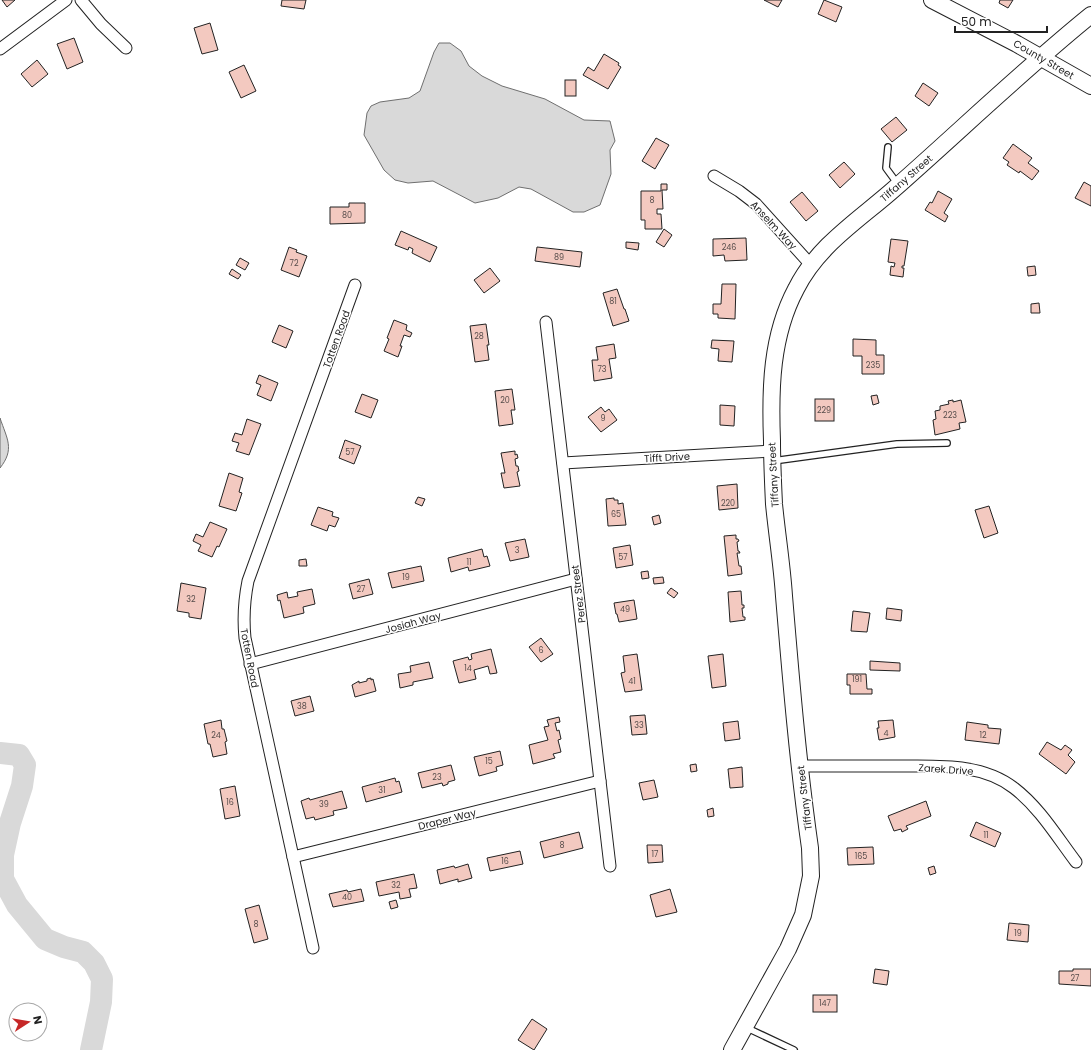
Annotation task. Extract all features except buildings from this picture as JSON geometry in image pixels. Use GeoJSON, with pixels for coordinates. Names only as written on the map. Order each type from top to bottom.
{"type":"FeatureCollection","features":[{"type":"Feature","properties":{"kind":"street"},"geometry":{"type":"LineString","coordinates":[[0,49],[66,0]]}},
{"type":"Feature","properties":{"kind":"street"},"geometry":{"type":"LineString","coordinates":[[81,0],[101,24],[126,48]]}},
{"type":"Feature","properties":{"kind":"street","name":"County Street"},"geometry":{"type":"LineString","coordinates":[[932,0],[1040,57],[1091,86]]}},
{"type":"Feature","properties":{"kind":"street","name":"Tiffany Street"},"geometry":{"type":"LineString","coordinates":[[732,1050],[791,943],[807,902],[811,876],[811,862],[792,691],[784,588],[774,506],[772,386],[776,342],[788,306],[796,288],[825,247],[898,185],[1040,57],[1091,15]]}},
{"type":"Feature","properties":{"kind":"street","name":"Anselm Way"},"geometry":{"type":"LineString","coordinates":[[714,176],[739,191],[756,204],[811,265]]}},
{"type":"Feature","properties":{"kind":"street","name":"Totten Road"},"geometry":{"type":"LineString","coordinates":[[313,948],[250,664],[243,620],[244,601],[248,581],[356,285]]}},
{"type":"Feature","properties":{"kind":"street","name":"Perez Street"},"geometry":{"type":"LineString","coordinates":[[546,322],[610,866]]}},
{"type":"Feature","properties":{"kind":"street","name":"Tifft Drive"},"geometry":{"type":"LineString","coordinates":[[563,463],[772,456]]}},
{"type":"Feature","properties":{"kind":"street","name":"Josiah Way"},"geometry":{"type":"LineString","coordinates":[[250,664],[576,579]]}},
{"type":"Feature","properties":{"kind":"street","name":"Zarek Drive"},"geometry":{"type":"LineString","coordinates":[[800,766],[952,767],[985,773],[1000,779],[1025,797],[1076,862]]}},
{"type":"Feature","properties":{"kind":"street","name":"Draper Way"},"geometry":{"type":"LineString","coordinates":[[293,857],[600,781]]}},
{"type":"Feature","properties":{"kind":"lane"},"geometry":{"type":"LineString","coordinates":[[888,147],[886,168],[898,185]]}},
{"type":"Feature","properties":{"kind":"lane"},"geometry":{"type":"LineString","coordinates":[[772,456],[897,444],[947,443]]}},
{"type":"Feature","properties":{"kind":"lane"},"geometry":{"type":"LineString","coordinates":[[745,1027],[794,1050]]}},
{"type":"Feature","properties":{"kind":"shaded area"},"geometry":{"type":"Polygon","coordinates":[[[439,43],[450,43],[461,51],[469,66],[482,76],[502,86],[545,99],[584,120],[610,121],[615,141],[610,150],[611,174],[600,205],[584,212],[573,212],[531,189],[519,187],[498,198],[475,203],[433,181],[408,183],[395,180],[384,170],[364,135],[367,113],[371,106],[380,102],[409,98],[420,91],[434,52],[439,43]]]}},
{"type":"Feature","properties":{"kind":"shaded area"},"geometry":{"type":"Polygon","coordinates":[[[0,418],[7,438],[8,449],[5,461],[0,468],[0,418]]]}},
{"type":"Feature","properties":{"kind":"waterway"},"geometry":{"type":"LineString","coordinates":[[0,753],[19,755],[25,765],[22,786],[10,823],[3,855],[3,879],[17,905],[45,939],[64,947],[83,952],[94,963],[102,979],[101,1002],[91,1050]]}}]}
